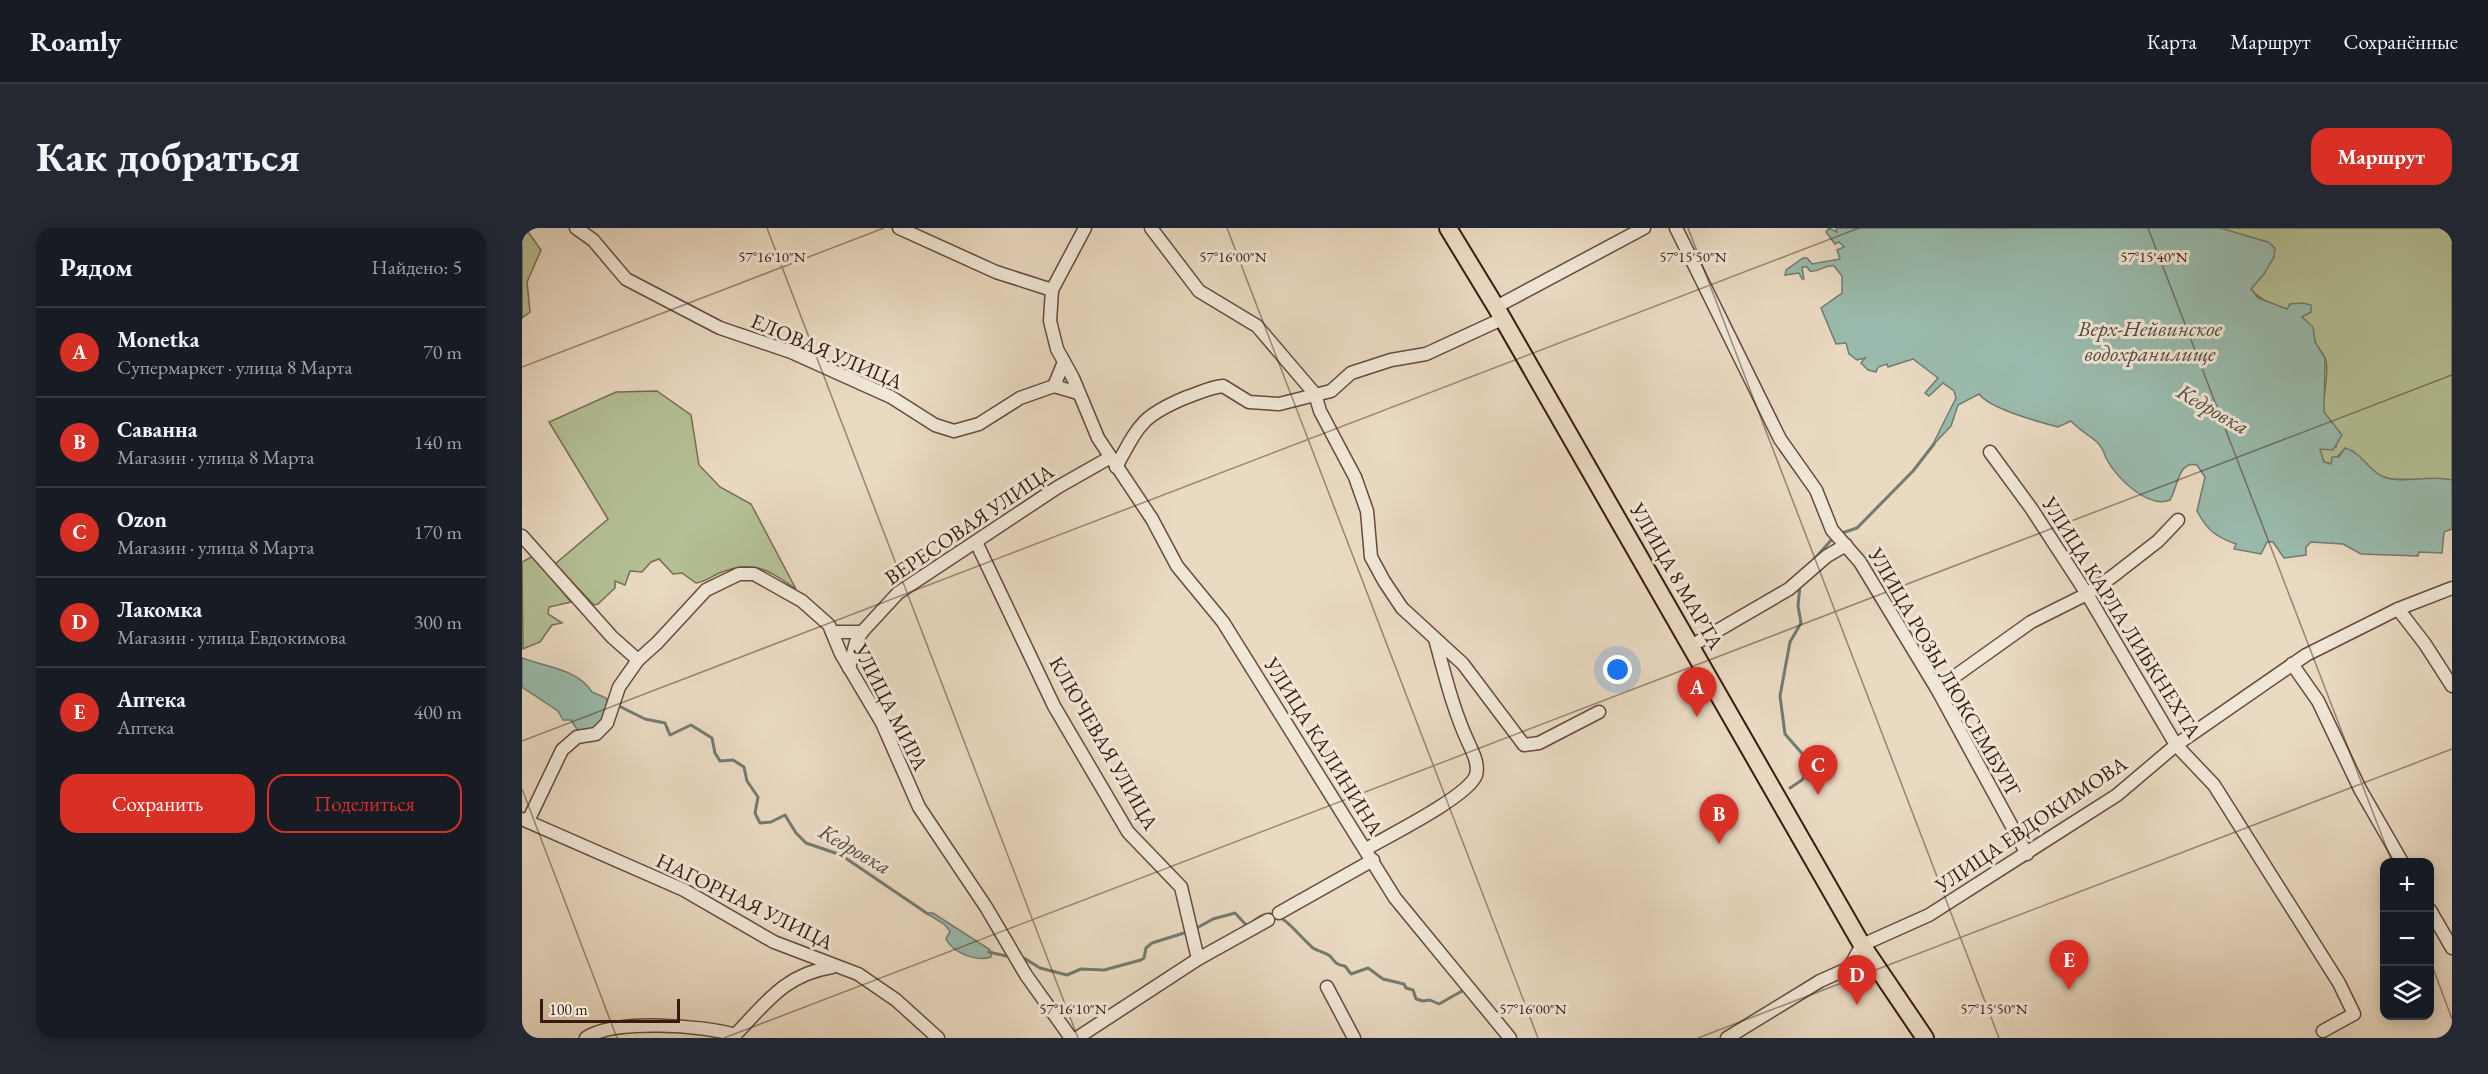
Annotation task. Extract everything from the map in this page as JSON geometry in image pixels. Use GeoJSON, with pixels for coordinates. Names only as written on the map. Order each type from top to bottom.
{"type":"FeatureCollection","features":[{"type":"Feature","properties":{"kind":"main road","name":"УЛИЦА 8 МАРТА"},"geometry":{"type":"LineString","coordinates":[[1448,228],[1862,945],[1925,1038]]}},
{"type":"Feature","properties":{"kind":"street","name":"ЕЛОВАЯ УЛИЦА"},"geometry":{"type":"LineString","coordinates":[[576,228],[592,240],[626,279],[720,328],[790,352],[891,397],[935,425],[954,431],[979,424],[1020,398],[1054,387]]}},
{"type":"Feature","properties":{"kind":"street"},"geometry":{"type":"LineString","coordinates":[[899,228],[996,272],[1052,290],[1085,228]]}},
{"type":"Feature","properties":{"kind":"street"},"geometry":{"type":"LineString","coordinates":[[1151,228],[1199,291],[1257,326],[1315,394],[1320,411],[1344,452],[1362,495],[1367,511],[1371,557],[1397,603],[1463,664],[1524,746],[1539,743],[1599,712]]}},
{"type":"Feature","properties":{"kind":"street","name":"ВЕРЕСОВАЯ УЛИЦА"},"geometry":{"type":"LineString","coordinates":[[849,668],[856,642],[862,632],[898,593],[1058,487],[1113,463],[1146,418],[1157,410],[1217,387],[1227,387],[1242,399],[1264,405],[1331,391],[1352,373],[1390,360],[1426,354],[1644,228]]}},
{"type":"Feature","properties":{"kind":"street","name":"УЛИЦА РОЗЫ ЛЮКСЕМБУРГ"},"geometry":{"type":"LineString","coordinates":[[1676,228],[1773,425],[1816,490],[1840,539],[1860,562],[1937,689],[2026,854]]}},
{"type":"Feature","properties":{"kind":"street","name":"УЛИЦА КАЛИНИНА"},"geometry":{"type":"LineString","coordinates":[[1052,290],[1050,321],[1057,349],[1087,416],[1113,463],[1152,519],[1177,566],[1223,622],[1285,724],[1409,916],[1446,956],[1510,1038]]}},
{"type":"Feature","properties":{"kind":"street"},"geometry":{"type":"LineString","coordinates":[[1064,362],[1054,387],[1078,393]]}},
{"type":"Feature","properties":{"kind":"street","name":"УЛИЦА КАРЛА ЛИБКНЕХТА"},"geometry":{"type":"LineString","coordinates":[[1990,452],[2031,508],[2087,594],[2176,745],[2214,785],[2339,983],[2354,1014],[2323,1031]]}},
{"type":"Feature","properties":{"kind":"street"},"geometry":{"type":"LineString","coordinates":[[1937,689],[2031,622],[2087,594],[2158,541],[2178,520]]}},
{"type":"Feature","properties":{"kind":"street"},"geometry":{"type":"LineString","coordinates":[[522,536],[612,637],[638,660]]}},
{"type":"Feature","properties":{"kind":"street"},"geometry":{"type":"LineString","coordinates":[[1691,646],[1789,589],[1827,556],[1840,539]]}},
{"type":"Feature","properties":{"kind":"street","name":"КЛЮЧЕВАЯ УЛИЦА"},"geometry":{"type":"LineString","coordinates":[[976,542],[1054,706],[1128,832],[1181,887],[1198,959]]}},
{"type":"Feature","properties":{"kind":"street","name":"УЛИЦА МИРА"},"geometry":{"type":"LineString","coordinates":[[525,820],[562,750],[577,737],[596,734],[607,723],[619,687],[638,660],[657,643],[696,598],[739,574],[754,574],[778,585],[802,601],[829,625],[849,668],[874,708],[919,807],[980,898],[1026,975],[1071,1038]]}},
{"type":"Feature","properties":{"kind":"street","name":"УЛИЦА ЕВДОКИМОВА"},"geometry":{"type":"LineString","coordinates":[[1862,945],[1929,915],[2117,795],[2176,745],[2323,645],[2398,609],[2452,588]]}},
{"type":"Feature","properties":{"kind":"street"},"geometry":{"type":"LineString","coordinates":[[2398,609],[2426,644],[2452,686]]}},
{"type":"Feature","properties":{"kind":"street"},"geometry":{"type":"LineString","coordinates":[[832,632],[862,632]]}},
{"type":"Feature","properties":{"kind":"street"},"geometry":{"type":"LineString","coordinates":[[1366,849],[1457,796],[1472,782],[1476,774],[1477,764],[1454,712],[1435,639]]}},
{"type":"Feature","properties":{"kind":"street"},"geometry":{"type":"LineString","coordinates":[[2292,664],[2318,701],[2360,789],[2400,858]]}},
{"type":"Feature","properties":{"kind":"street","name":"НАГОРНАЯ УЛИЦА"},"geometry":{"type":"LineString","coordinates":[[525,820],[684,890],[774,942],[858,974],[876,984],[938,1038]]}},
{"type":"Feature","properties":{"kind":"street"},"geometry":{"type":"LineString","coordinates":[[1279,913],[1373,860]]}},
{"type":"Feature","properties":{"kind":"street"},"geometry":{"type":"LineString","coordinates":[[2431,912],[2452,948]]}},
{"type":"Feature","properties":{"kind":"street"},"geometry":{"type":"LineString","coordinates":[[1077,1038],[1198,959],[1268,920]]}},
{"type":"Feature","properties":{"kind":"street"},"geometry":{"type":"LineString","coordinates":[[1727,1038],[1820,981],[1849,968],[1862,945]]}},
{"type":"Feature","properties":{"kind":"street"},"geometry":{"type":"LineString","coordinates":[[586,1038],[603,1029],[652,1027],[713,1029],[735,1035],[782,986],[800,975],[835,966]]}},
{"type":"Feature","properties":{"kind":"street"},"geometry":{"type":"LineString","coordinates":[[1327,987],[1354,1038]]}},
{"type":"Feature","properties":{"kind":"shaded area"},"geometry":{"type":"Polygon","coordinates":[[[2220,228],[2452,228],[2452,480],[2391,479],[2374,474],[2345,448],[2331,464],[2324,462],[2319,449],[2336,447],[2337,441],[2337,436],[2324,412],[2327,374],[2325,358],[2316,344],[2310,326],[2301,316],[2265,300],[2251,289],[2274,257],[2220,228]]]}},
{"type":"Feature","properties":{"kind":"shaded area"},"geometry":{"type":"Polygon","coordinates":[[[522,232],[529,233],[541,250],[527,282],[530,312],[522,318],[522,232]]]}},
{"type":"Feature","properties":{"kind":"shaded area"},"geometry":{"type":"Polygon","coordinates":[[[657,391],[691,415],[699,465],[720,487],[751,504],[796,589],[769,572],[753,567],[734,568],[696,583],[682,573],[673,574],[659,559],[651,562],[642,572],[630,571],[625,585],[615,581],[615,588],[594,605],[555,564],[608,519],[549,422],[616,392],[657,391]]]}},
{"type":"Feature","properties":{"kind":"shaded area"},"geometry":{"type":"Polygon","coordinates":[[[533,556],[571,602],[549,607],[548,614],[562,623],[552,625],[540,642],[523,649],[522,562],[533,556]]]}},
{"type":"Feature","properties":{"kind":"water","name":"Верх-Нейвинское водохранилище"},"geometry":{"type":"Polygon","coordinates":[[[1829,228],[1837,232],[1836,228],[2220,228],[2268,242],[2275,248],[2274,257],[2264,274],[2251,289],[2258,298],[2287,309],[2290,304],[2311,305],[2311,312],[2302,317],[2313,327],[2315,342],[2325,358],[2324,412],[2342,435],[2333,450],[2320,449],[2324,462],[2331,464],[2332,457],[2339,457],[2345,448],[2384,477],[2399,480],[2436,478],[2452,480],[2452,529],[2444,532],[2442,553],[2419,552],[2418,556],[2361,554],[2343,544],[2311,542],[2306,547],[2306,555],[2284,558],[2273,542],[2267,542],[2261,554],[2234,549],[2236,544],[2213,532],[2197,511],[2205,477],[2197,465],[2191,465],[2182,470],[2170,500],[2161,502],[2152,500],[2133,490],[2111,466],[2099,444],[2071,421],[2058,427],[2039,422],[1993,405],[1979,394],[1958,405],[1951,426],[1932,446],[1956,398],[1954,391],[1943,383],[1929,396],[1925,393],[1938,378],[1913,359],[1888,367],[1887,364],[1878,367],[1876,372],[1868,370],[1861,363],[1865,358],[1857,360],[1849,354],[1846,343],[1836,344],[1821,308],[1842,293],[1842,276],[1834,266],[1827,266],[1816,271],[1802,267],[1804,279],[1799,273],[1785,275],[1786,270],[1803,258],[1807,258],[1812,264],[1840,259],[1837,250],[1844,247],[1839,242],[1835,244],[1826,232],[1829,228]]]}},
{"type":"Feature","properties":{"kind":"water"},"geometry":{"type":"Polygon","coordinates":[[[522,658],[570,674],[586,684],[592,692],[606,698],[607,711],[594,729],[578,731],[571,720],[563,720],[558,711],[522,687],[522,658]]]}},
{"type":"Feature","properties":{"kind":"water"},"geometry":{"type":"Polygon","coordinates":[[[926,913],[933,913],[989,949],[992,953],[991,957],[972,957],[954,948],[946,939],[950,931],[944,924],[926,913]]]}},
{"type":"Feature","properties":{"kind":"waterway","name":"Кедровка"},"geometry":{"type":"LineString","coordinates":[[1839,534],[1857,528],[1913,471],[1934,444]]}},
{"type":"Feature","properties":{"kind":"waterway","name":"Кедровка"},"geometry":{"type":"LineString","coordinates":[[1810,564],[1833,538]]}},
{"type":"Feature","properties":{"kind":"waterway","name":"Кедровка"},"geometry":{"type":"LineString","coordinates":[[1790,788],[1802,780],[1809,768],[1806,758],[1785,734],[1780,696],[1790,642],[1801,623],[1798,606],[1800,585]]}},
{"type":"Feature","properties":{"kind":"waterway","name":"Кедровка"},"geometry":{"type":"LineString","coordinates":[[617,705],[645,719],[665,723],[670,735],[691,725],[712,738],[715,753],[720,761],[733,760],[744,767],[747,781],[758,797],[755,813],[760,823],[771,822],[785,815],[796,833],[806,843],[841,855],[928,914]]}},
{"type":"Feature","properties":{"kind":"waterway","name":"Кедровка"},"geometry":{"type":"LineString","coordinates":[[1195,929],[1213,919],[1235,913],[1248,927],[1257,918],[1274,915],[1290,925],[1313,948],[1345,966],[1351,974],[1368,968],[1383,979],[1404,984],[1406,988],[1413,990],[1416,999],[1430,1000],[1439,1004],[1462,991]]}},
{"type":"Feature","properties":{"kind":"waterway","name":"Кедровка"},"geometry":{"type":"LineString","coordinates":[[1024,958],[1040,968],[1067,975],[1081,969],[1104,970],[1141,960],[1144,958],[1146,948],[1152,943],[1184,933]]}},
{"type":"Feature","properties":{"kind":"waterway","name":"Кедровка"},"geometry":{"type":"LineString","coordinates":[[989,952],[1006,956]]}},
{"type":"Feature","properties":{"kind":"place","name":"Monetka"},"geometry":{"type":"Point","coordinates":[1697,717]}},
{"type":"Feature","properties":{"kind":"place","name":"Ozon"},"geometry":{"type":"Point","coordinates":[1818,795]}},
{"type":"Feature","properties":{"kind":"place","name":"Саванна"},"geometry":{"type":"Point","coordinates":[1719,844]}},
{"type":"Feature","properties":{"kind":"place","name":"Аптека"},"geometry":{"type":"Point","coordinates":[2069,990]}},
{"type":"Feature","properties":{"kind":"place","name":"Лакомка"},"geometry":{"type":"Point","coordinates":[1857,1005]}}]}
